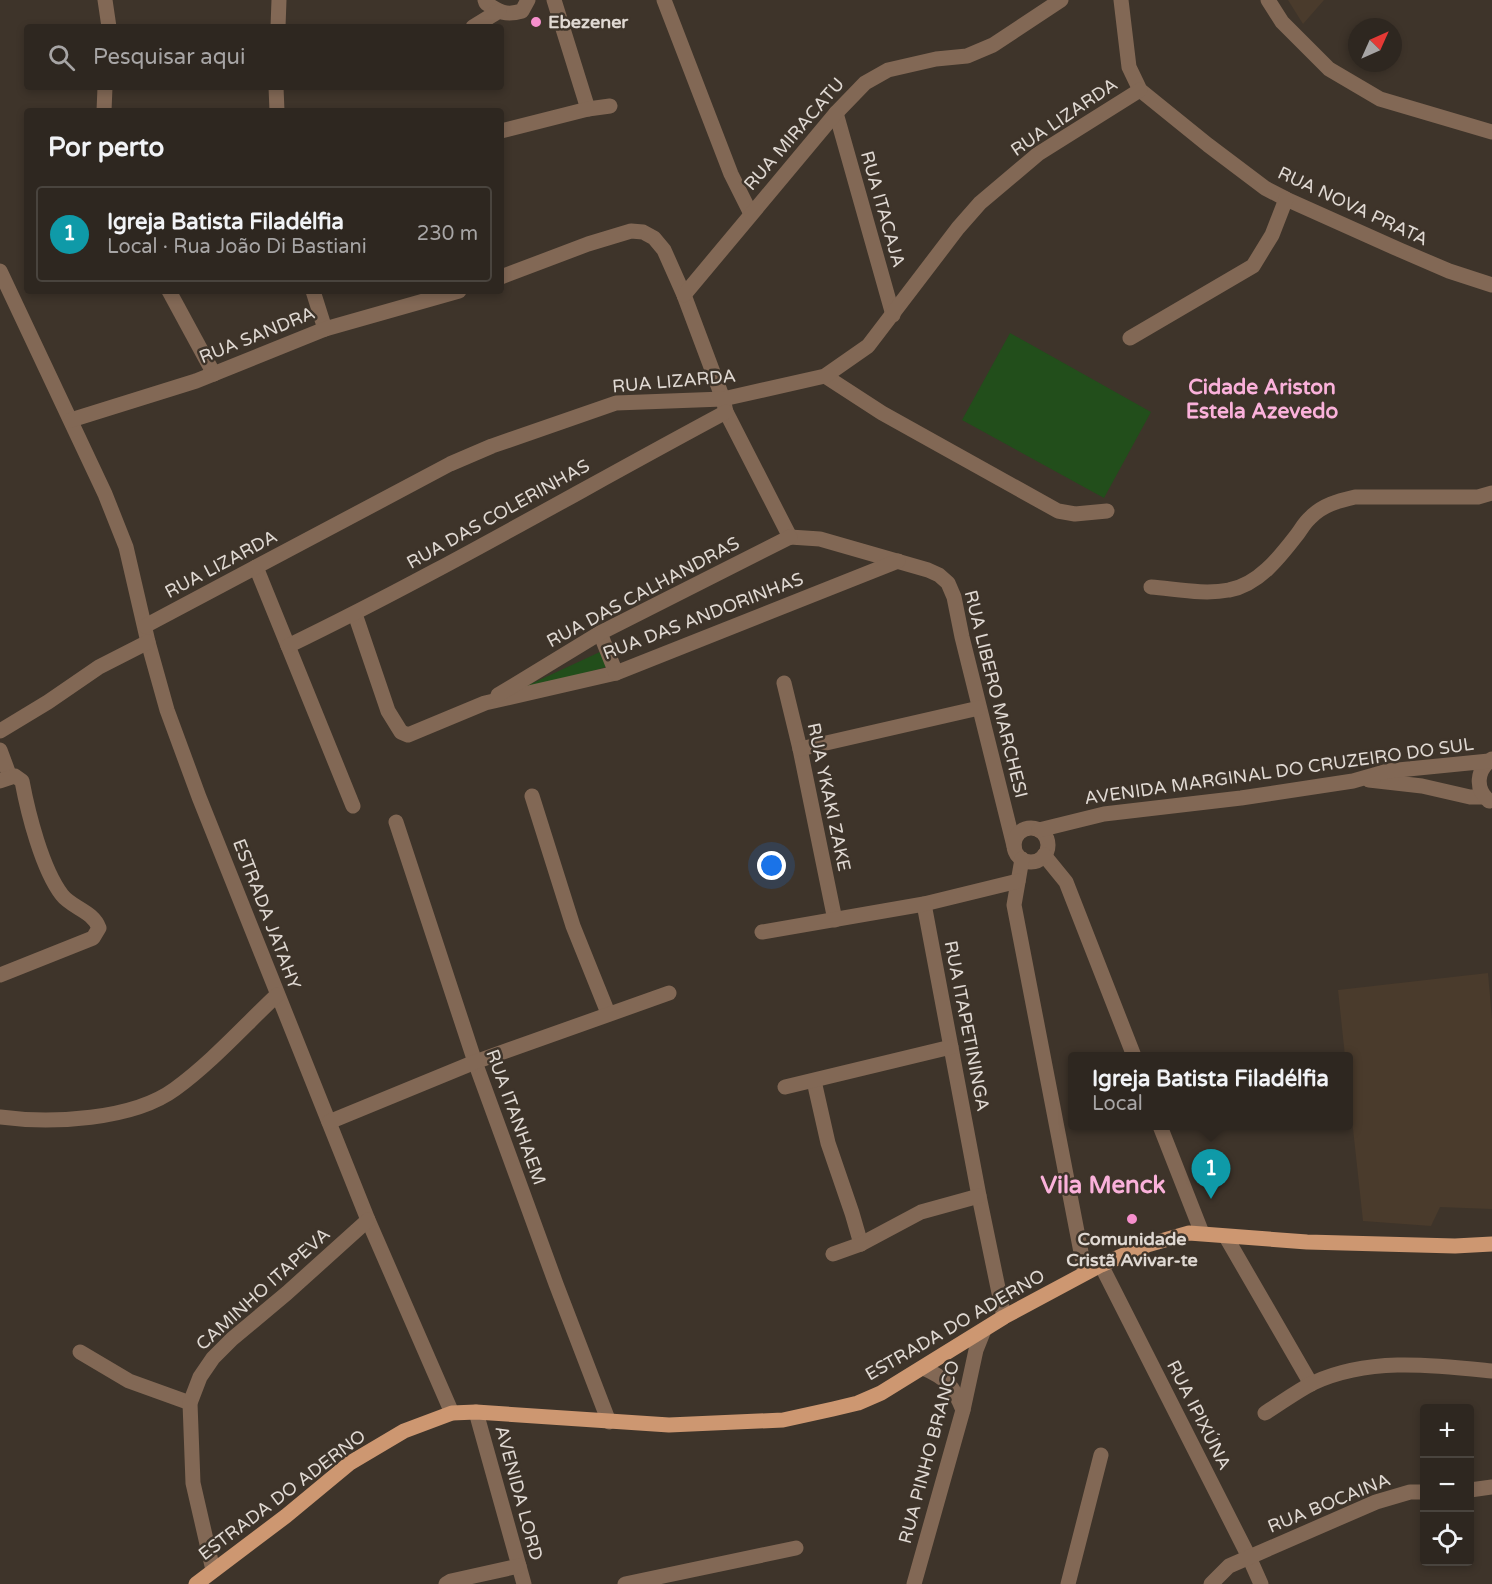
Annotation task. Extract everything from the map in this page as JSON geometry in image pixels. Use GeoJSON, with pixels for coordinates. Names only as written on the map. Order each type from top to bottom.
{"type":"FeatureCollection","features":[{"type":"Feature","properties":{"kind":"main road","name":"ESTRADA DO ADERNO"},"geometry":{"type":"LineString","coordinates":[[196,1584],[286,1516],[350,1463],[404,1431],[452,1413],[476,1412],[669,1425],[783,1420],[858,1402],[881,1393],[1004,1317],[1101,1265],[1147,1245],[1189,1233],[1226,1238],[1307,1242],[1455,1246],[1492,1244]]}},
{"type":"Feature","properties":{"kind":"street"},"geometry":{"type":"LineString","coordinates":[[105,0],[109,24]]}},
{"type":"Feature","properties":{"kind":"street"},"geometry":{"type":"LineString","coordinates":[[278,24],[279,0]]}},
{"type":"Feature","properties":{"kind":"street"},"geometry":{"type":"LineString","coordinates":[[485,0],[502,14],[522,11],[528,0]]}},
{"type":"Feature","properties":{"kind":"street"},"geometry":{"type":"LineString","coordinates":[[554,0],[588,109]]}},
{"type":"Feature","properties":{"kind":"street"},"geometry":{"type":"LineString","coordinates":[[664,0],[732,174],[751,214]]}},
{"type":"Feature","properties":{"kind":"street","name":"RUA MIRACATU"},"geometry":{"type":"LineString","coordinates":[[684,295],[836,113],[865,83],[888,70],[936,59],[967,56],[993,45],[1061,0]]}},
{"type":"Feature","properties":{"kind":"street","name":"RUA NOVA PRATA"},"geometry":{"type":"LineString","coordinates":[[1121,0],[1128,67],[1140,90],[1155,104],[1265,188],[1449,271],[1492,285]]}},
{"type":"Feature","properties":{"kind":"street"},"geometry":{"type":"LineString","coordinates":[[1268,0],[1282,22],[1308,50],[1329,69],[1359,87],[1380,99],[1492,132]]}},
{"type":"Feature","properties":{"kind":"street"},"geometry":{"type":"LineString","coordinates":[[478,24],[499,11]]}},
{"type":"Feature","properties":{"kind":"street"},"geometry":{"type":"LineString","coordinates":[[104,108],[105,90]]}},
{"type":"Feature","properties":{"kind":"street"},"geometry":{"type":"LineString","coordinates":[[276,90],[277,108]]}},
{"type":"Feature","properties":{"kind":"street","name":"RUA LIZARDA"},"geometry":{"type":"LineString","coordinates":[[145,626],[450,464],[492,446],[616,403],[724,406],[825,376],[868,346],[958,228],[980,203],[1038,154],[1140,90]]}},
{"type":"Feature","properties":{"kind":"street"},"geometry":{"type":"LineString","coordinates":[[504,129],[610,106]]}},
{"type":"Feature","properties":{"kind":"street","name":"RUA ITACAJA"},"geometry":{"type":"LineString","coordinates":[[836,113],[893,315]]}},
{"type":"Feature","properties":{"kind":"street"},"geometry":{"type":"LineString","coordinates":[[1130,338],[1252,266],[1272,235],[1286,199]]}},
{"type":"Feature","properties":{"kind":"street"},"geometry":{"type":"LineString","coordinates":[[504,276],[588,244],[631,231],[643,232],[654,238],[664,250],[684,295],[724,406],[790,537]]}},
{"type":"Feature","properties":{"kind":"street","name":"ESTRADA JATAHY"},"geometry":{"type":"LineString","coordinates":[[0,271],[105,494],[126,547],[148,642],[167,710],[199,797],[368,1220],[452,1413]]}},
{"type":"Feature","properties":{"kind":"street"},"geometry":{"type":"LineString","coordinates":[[171,294],[214,374]]}},
{"type":"Feature","properties":{"kind":"street"},"geometry":{"type":"LineString","coordinates":[[314,294],[325,329]]}},
{"type":"Feature","properties":{"kind":"street","name":"RUA SANDRA"},"geometry":{"type":"LineString","coordinates":[[71,420],[214,374],[325,329],[448,294]]}},
{"type":"Feature","properties":{"kind":"street"},"geometry":{"type":"LineString","coordinates":[[825,376],[882,413],[1058,511],[1075,514],[1107,511]]}},
{"type":"Feature","properties":{"kind":"street","name":"RUA DAS COLERINHAS"},"geometry":{"type":"LineString","coordinates":[[288,646],[355,614],[508,533],[724,406]]}},
{"type":"Feature","properties":{"kind":"street"},"geometry":{"type":"LineString","coordinates":[[1151,587],[1196,591],[1229,590],[1250,582],[1272,565],[1309,518],[1321,508],[1337,501],[1355,497],[1478,497],[1492,493]]}},
{"type":"Feature","properties":{"kind":"street","name":"RUA LIBERO MARCHESI"},"geometry":{"type":"LineString","coordinates":[[790,537],[820,539],[939,574],[948,583],[954,597],[980,708],[1018,852],[1018,881],[1014,905],[1085,1274]]}},
{"type":"Feature","properties":{"kind":"street","name":"RUA DAS CALHANDRAS"},"geometry":{"type":"LineString","coordinates":[[485,703],[600,633],[790,537]]}},
{"type":"Feature","properties":{"kind":"street","name":"RUA DAS ANDORINHAS"},"geometry":{"type":"LineString","coordinates":[[355,614],[388,711],[401,732],[408,735],[485,703],[616,673],[898,561]]}},
{"type":"Feature","properties":{"kind":"street"},"geometry":{"type":"LineString","coordinates":[[256,567],[353,806]]}},
{"type":"Feature","properties":{"kind":"street"},"geometry":{"type":"LineString","coordinates":[[600,633],[616,673]]}},
{"type":"Feature","properties":{"kind":"street"},"geometry":{"type":"LineString","coordinates":[[0,731],[99,667],[148,642]]}},
{"type":"Feature","properties":{"kind":"street","name":"RUA YKAKI ZAKE"},"geometry":{"type":"LineString","coordinates":[[784,683],[835,920]]}},
{"type":"Feature","properties":{"kind":"street"},"geometry":{"type":"LineString","coordinates":[[800,749],[980,708]]}},
{"type":"Feature","properties":{"kind":"street"},"geometry":{"type":"LineString","coordinates":[[0,750],[5,779],[17,777],[22,782],[29,816],[53,879],[62,895],[74,906],[89,914],[99,928],[93,938],[0,975]]}},
{"type":"Feature","properties":{"kind":"street"},"geometry":{"type":"LineString","coordinates":[[1488,800],[1479,782],[1483,767],[1491,759]]}},
{"type":"Feature","properties":{"kind":"street","name":"AVENIDA MARGINAL DO CRUZEIRO DO SUL"},"geometry":{"type":"LineString","coordinates":[[1039,830],[1104,813],[1241,798],[1363,779],[1388,771],[1491,759]]}},
{"type":"Feature","properties":{"kind":"street"},"geometry":{"type":"LineString","coordinates":[[1363,779],[1422,786],[1488,800]]}},
{"type":"Feature","properties":{"kind":"street"},"geometry":{"type":"LineString","coordinates":[[532,796],[573,926],[608,1013]]}},
{"type":"Feature","properties":{"kind":"street","name":"RUA ITANHAEM"},"geometry":{"type":"LineString","coordinates":[[396,822],[475,1062],[609,1422]]}},
{"type":"Feature","properties":{"kind":"street"},"geometry":{"type":"LineString","coordinates":[[1024,829],[1039,830],[1048,844],[1044,855],[1036,861],[1018,852],[1016,836],[1024,829]]}},
{"type":"Feature","properties":{"kind":"street"},"geometry":{"type":"LineString","coordinates":[[1044,855],[1066,882],[1132,1052]]}},
{"type":"Feature","properties":{"kind":"street"},"geometry":{"type":"LineString","coordinates":[[762,932],[924,904],[1018,881]]}},
{"type":"Feature","properties":{"kind":"street","name":"RUA ITAPETININGA"},"geometry":{"type":"LineString","coordinates":[[924,904],[978,1196],[1004,1317]]}},
{"type":"Feature","properties":{"kind":"street"},"geometry":{"type":"LineString","coordinates":[[329,1122],[475,1062],[669,993]]}},
{"type":"Feature","properties":{"kind":"street"},"geometry":{"type":"LineString","coordinates":[[0,1117],[42,1120],[92,1116],[131,1109],[163,1096],[197,1071],[277,995]]}},
{"type":"Feature","properties":{"kind":"street"},"geometry":{"type":"LineString","coordinates":[[785,1087],[951,1047]]}},
{"type":"Feature","properties":{"kind":"street"},"geometry":{"type":"LineString","coordinates":[[814,1081],[828,1143],[861,1244]]}},
{"type":"Feature","properties":{"kind":"street"},"geometry":{"type":"LineString","coordinates":[[1162,1130],[1202,1233]]}},
{"type":"Feature","properties":{"kind":"street"},"geometry":{"type":"LineString","coordinates":[[833,1254],[861,1244],[921,1212],[978,1196]]}},
{"type":"Feature","properties":{"kind":"street","name":"CAMINHO ITAPEVA"},"geometry":{"type":"LineString","coordinates":[[213,1570],[193,1483],[190,1403],[201,1377],[213,1358],[232,1339],[368,1220]]}},
{"type":"Feature","properties":{"kind":"street"},"geometry":{"type":"LineString","coordinates":[[1226,1238],[1311,1384]]}},
{"type":"Feature","properties":{"kind":"street","name":"RUA IPIXÚNA"},"geometry":{"type":"LineString","coordinates":[[1101,1265],[1261,1584]]}},
{"type":"Feature","properties":{"kind":"street","name":"RUA PINHO BRANCO"},"geometry":{"type":"LineString","coordinates":[[914,1584],[963,1410],[976,1350],[984,1330]]}},
{"type":"Feature","properties":{"kind":"street"},"geometry":{"type":"LineString","coordinates":[[80,1352],[129,1381],[190,1403]]}},
{"type":"Feature","properties":{"kind":"street"},"geometry":{"type":"LineString","coordinates":[[1265,1413],[1311,1384],[1330,1376],[1394,1364],[1492,1371]]}},
{"type":"Feature","properties":{"kind":"street"},"geometry":{"type":"LineString","coordinates":[[922,1368],[948,1382],[954,1388],[963,1410]]}},
{"type":"Feature","properties":{"kind":"street","name":"AVENIDA LORD"},"geometry":{"type":"LineString","coordinates":[[476,1412],[524,1584]]}},
{"type":"Feature","properties":{"kind":"street"},"geometry":{"type":"LineString","coordinates":[[1068,1584],[1101,1455]]}},
{"type":"Feature","properties":{"kind":"street"},"geometry":{"type":"LineString","coordinates":[[1474,1489],[1492,1487]]}},
{"type":"Feature","properties":{"kind":"street","name":"RUA BOCAINA"},"geometry":{"type":"LineString","coordinates":[[1249,1557],[1376,1502],[1410,1492],[1420,1492]]}},
{"type":"Feature","properties":{"kind":"street"},"geometry":{"type":"LineString","coordinates":[[625,1584],[796,1548]]}},
{"type":"Feature","properties":{"kind":"street"},"geometry":{"type":"LineString","coordinates":[[1211,1584],[1229,1566],[1249,1557]]}},
{"type":"Feature","properties":{"kind":"street"},"geometry":{"type":"LineString","coordinates":[[446,1584],[519,1566]]}},
{"type":"Feature","properties":{"kind":"shaded area"},"geometry":{"type":"Polygon","coordinates":[[[1288,0],[1324,0],[1303,24],[1288,0]]]}},
{"type":"Feature","properties":{"kind":"shaded area"},"geometry":{"type":"Polygon","coordinates":[[[1488,973],[1492,1019],[1492,1209],[1440,1207],[1431,1226],[1363,1221],[1353,1129],[1353,1052],[1345,1052],[1338,990],[1488,973]]]}},
{"type":"Feature","properties":{"kind":"green space"},"geometry":{"type":"Polygon","coordinates":[[[1010,333],[1151,412],[1104,498],[962,420],[1010,333]]]}},
{"type":"Feature","properties":{"kind":"green space"},"geometry":{"type":"Polygon","coordinates":[[[602,651],[609,666],[494,701],[602,651]]]}},
{"type":"Feature","properties":{"kind":"place","name":"Ebezener"},"geometry":{"type":"Point","coordinates":[536,22]}},
{"type":"Feature","properties":{"kind":"place","name":"Igreja Batista Filadélfia"},"geometry":{"type":"Point","coordinates":[1211,1199]}},
{"type":"Feature","properties":{"kind":"place","name":"Comunidade Cristã Avivar-te"},"geometry":{"type":"Point","coordinates":[1132,1219]}},
{"type":"Feature","properties":{"kind":"district","name":"Cidade Ariston Estela Azevedo"},"geometry":{"type":"Point","coordinates":[1262,399]}},
{"type":"Feature","properties":{"kind":"district","name":"Vila Menck"},"geometry":{"type":"Point","coordinates":[1103,1185]}}]}
